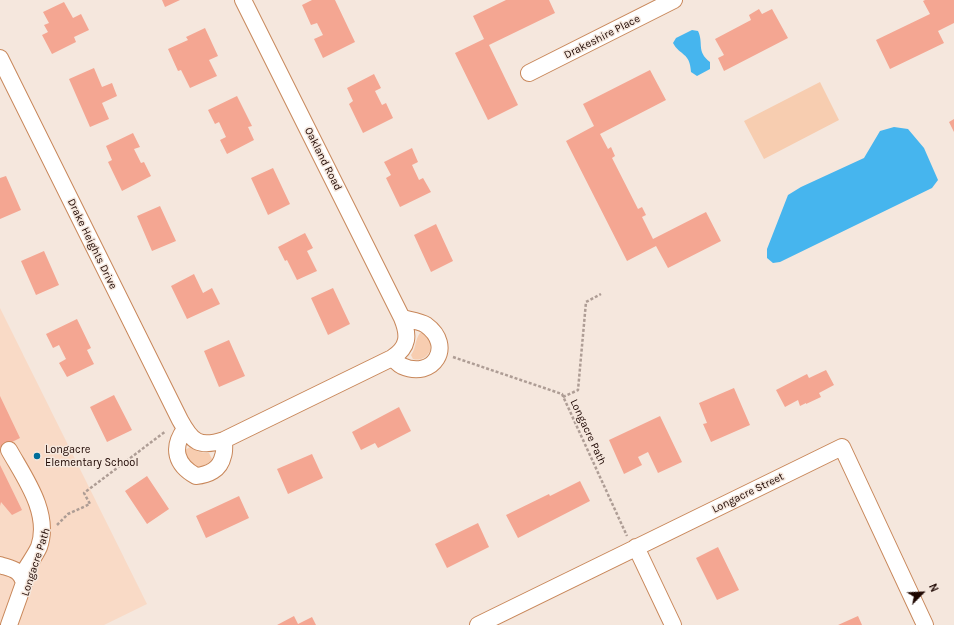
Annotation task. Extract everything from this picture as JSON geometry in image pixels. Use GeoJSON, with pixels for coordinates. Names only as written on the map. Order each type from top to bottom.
{"type":"FeatureCollection","features":[{"type":"Feature","properties":{"kind":"street","name":"Oakland Road"},"geometry":{"type":"LineString","coordinates":[[201,443],[210,444],[224,440],[392,358],[399,354],[404,347],[407,332],[402,318],[244,0]]}},
{"type":"Feature","properties":{"kind":"street","name":"Drakeshire Place"},"geometry":{"type":"LineString","coordinates":[[529,73],[674,0]]}},
{"type":"Feature","properties":{"kind":"street","name":"Drake Heights Drive"},"geometry":{"type":"LineString","coordinates":[[0,58],[182,424],[192,438],[201,443]]}},
{"type":"Feature","properties":{"kind":"street"},"geometry":{"type":"LineString","coordinates":[[392,358],[401,365],[416,370],[428,366],[435,361],[440,353],[440,344],[434,331],[425,324],[402,318]]}},
{"type":"Feature","properties":{"kind":"street"},"geometry":{"type":"LineString","coordinates":[[182,424],[178,438],[178,460],[183,468],[196,476],[206,475],[216,469],[223,457],[224,440]]}},
{"type":"Feature","properties":{"kind":"street","name":"Longacre Street"},"geometry":{"type":"LineString","coordinates":[[478,625],[842,447],[925,625]]}},
{"type":"Feature","properties":{"kind":"street"},"geometry":{"type":"LineString","coordinates":[[9,450],[34,497],[41,516],[42,531],[39,547],[22,576]]}},
{"type":"Feature","properties":{"kind":"street"},"geometry":{"type":"LineString","coordinates":[[636,547],[673,625]]}},
{"type":"Feature","properties":{"kind":"street"},"geometry":{"type":"LineString","coordinates":[[0,565],[17,571],[22,576],[24,583],[9,625]]}},
{"type":"Feature","properties":{"kind":"path"},"geometry":{"type":"LineString","coordinates":[[563,397],[578,390],[586,302],[601,294]]}},
{"type":"Feature","properties":{"kind":"path","name":"Longacre Path"},"geometry":{"type":"LineString","coordinates":[[440,353],[562,394],[628,538],[636,547]]}},
{"type":"Feature","properties":{"kind":"path","name":"Longacre Path"},"geometry":{"type":"LineString","coordinates":[[53,532],[63,518],[90,504],[84,493],[182,424]]}},
{"type":"Feature","properties":{"kind":"shaded area"},"geometry":{"type":"Polygon","coordinates":[[[820,82],[839,120],[764,159],[744,121],[820,82]]]}},
{"type":"Feature","properties":{"kind":"shaded area","name":"Longacre Elementary School"},"geometry":{"type":"Polygon","coordinates":[[[0,308],[147,604],[104,625],[0,625],[0,308]]]}},
{"type":"Feature","properties":{"kind":"shaded area"},"geometry":{"type":"Polygon","coordinates":[[[420,333],[424,333],[431,342],[430,351],[423,358],[418,360],[413,359],[411,355],[420,333]]]}},
{"type":"Feature","properties":{"kind":"shaded area"},"geometry":{"type":"Polygon","coordinates":[[[190,447],[199,452],[209,453],[212,459],[203,466],[197,468],[192,466],[185,455],[185,450],[190,447]]]}},
{"type":"Feature","properties":{"kind":"water"},"geometry":{"type":"Polygon","coordinates":[[[692,30],[698,31],[703,54],[710,62],[710,69],[697,76],[691,72],[687,57],[673,43],[676,38],[692,30]]]}},
{"type":"Feature","properties":{"kind":"water"},"geometry":{"type":"Polygon","coordinates":[[[894,127],[908,129],[924,148],[938,180],[932,188],[780,262],[773,263],[767,258],[767,249],[788,195],[801,187],[864,158],[880,131],[894,127]]]}},
{"type":"Feature","properties":{"kind":"building"},"geometry":{"type":"Polygon","coordinates":[[[162,0],[180,0],[165,7],[162,0]]]}},
{"type":"Feature","properties":{"kind":"building"},"geometry":{"type":"Polygon","coordinates":[[[312,0],[335,0],[355,42],[323,58],[314,39],[323,35],[317,23],[311,25],[302,5],[312,0]]]}},
{"type":"Feature","properties":{"kind":"building"},"geometry":{"type":"Polygon","coordinates":[[[506,0],[549,0],[555,13],[489,45],[518,105],[488,120],[455,53],[484,39],[473,16],[506,0]]]}},
{"type":"Feature","properties":{"kind":"building"},"geometry":{"type":"Polygon","coordinates":[[[954,0],[954,23],[938,31],[944,43],[890,69],[876,40],[930,14],[923,1],[954,0]]]}},
{"type":"Feature","properties":{"kind":"building"},"geometry":{"type":"Polygon","coordinates":[[[64,2],[73,18],[81,14],[89,30],[74,37],[76,42],[52,54],[42,35],[48,32],[44,25],[49,23],[43,12],[64,2]]]}},
{"type":"Feature","properties":{"kind":"building"},"geometry":{"type":"Polygon","coordinates":[[[759,9],[762,14],[772,9],[788,38],[724,71],[718,58],[724,55],[715,39],[751,20],[749,15],[759,9]]]}},
{"type":"Feature","properties":{"kind":"building"},"geometry":{"type":"Polygon","coordinates":[[[205,28],[218,56],[209,60],[217,76],[190,88],[181,70],[178,71],[168,49],[188,40],[186,37],[205,28]]]}},
{"type":"Feature","properties":{"kind":"building"},"geometry":{"type":"Polygon","coordinates":[[[94,68],[102,87],[112,83],[117,96],[102,103],[109,119],[90,127],[69,79],[94,68]]]}},
{"type":"Feature","properties":{"kind":"building"},"geometry":{"type":"Polygon","coordinates":[[[650,70],[666,100],[600,134],[608,149],[611,147],[615,156],[612,158],[638,209],[642,207],[646,215],[642,217],[653,239],[706,212],[721,241],[668,268],[656,246],[627,261],[566,141],[594,126],[583,104],[650,70]]]}},
{"type":"Feature","properties":{"kind":"building"},"geometry":{"type":"Polygon","coordinates":[[[374,74],[381,88],[375,91],[382,105],[386,103],[393,118],[363,133],[349,104],[353,101],[347,88],[374,74]]]}},
{"type":"Feature","properties":{"kind":"building"},"geometry":{"type":"Polygon","coordinates":[[[237,96],[252,126],[248,127],[254,140],[227,154],[220,140],[226,137],[219,122],[215,124],[208,110],[237,96]]]}},
{"type":"Feature","properties":{"kind":"building"},"geometry":{"type":"Polygon","coordinates":[[[954,119],[954,132],[949,122],[954,119]]]}},
{"type":"Feature","properties":{"kind":"building"},"geometry":{"type":"Polygon","coordinates":[[[133,133],[140,147],[134,149],[141,163],[144,162],[151,176],[122,191],[108,162],[112,160],[106,146],[133,133]]]}},
{"type":"Feature","properties":{"kind":"building"},"geometry":{"type":"Polygon","coordinates":[[[412,148],[418,162],[412,165],[419,180],[423,178],[431,192],[400,207],[386,178],[391,175],[384,162],[412,148]]]}},
{"type":"Feature","properties":{"kind":"building"},"geometry":{"type":"Polygon","coordinates":[[[273,168],[290,204],[268,215],[251,178],[273,168]]]}},
{"type":"Feature","properties":{"kind":"building"},"geometry":{"type":"Polygon","coordinates":[[[6,176],[21,210],[0,219],[0,178],[6,176]]]}},
{"type":"Feature","properties":{"kind":"building"},"geometry":{"type":"Polygon","coordinates":[[[160,206],[176,241],[152,251],[137,216],[160,206]]]}},
{"type":"Feature","properties":{"kind":"building"},"geometry":{"type":"Polygon","coordinates":[[[436,224],[453,261],[431,272],[414,235],[436,224]]]}},
{"type":"Feature","properties":{"kind":"building"},"geometry":{"type":"Polygon","coordinates":[[[305,233],[313,248],[307,251],[317,271],[297,280],[287,260],[285,261],[278,247],[305,233]]]}},
{"type":"Feature","properties":{"kind":"building"},"geometry":{"type":"Polygon","coordinates":[[[44,251],[59,285],[36,295],[21,261],[44,251]]]}},
{"type":"Feature","properties":{"kind":"building"},"geometry":{"type":"Polygon","coordinates":[[[194,274],[203,293],[212,288],[220,304],[187,319],[171,286],[194,274]]]}},
{"type":"Feature","properties":{"kind":"building"},"geometry":{"type":"Polygon","coordinates":[[[333,288],[350,324],[328,335],[311,298],[333,288]]]}},
{"type":"Feature","properties":{"kind":"building"},"geometry":{"type":"Polygon","coordinates":[[[77,319],[91,348],[87,350],[94,364],[67,377],[59,363],[66,359],[59,345],[53,348],[46,334],[77,319]]]}},
{"type":"Feature","properties":{"kind":"building"},"geometry":{"type":"Polygon","coordinates":[[[229,340],[245,376],[219,387],[204,351],[229,340]]]}},
{"type":"Feature","properties":{"kind":"building"},"geometry":{"type":"Polygon","coordinates":[[[826,370],[834,385],[819,393],[821,397],[800,406],[798,400],[785,407],[776,390],[807,374],[809,378],[826,370]]]}},
{"type":"Feature","properties":{"kind":"building"},"geometry":{"type":"Polygon","coordinates":[[[734,388],[750,425],[711,442],[703,424],[707,423],[699,403],[734,388]]]}},
{"type":"Feature","properties":{"kind":"building"},"geometry":{"type":"Polygon","coordinates":[[[114,395],[132,430],[107,442],[90,407],[114,395]]]}},
{"type":"Feature","properties":{"kind":"building"},"geometry":{"type":"Polygon","coordinates":[[[0,396],[20,438],[0,448],[0,396]]]}},
{"type":"Feature","properties":{"kind":"building"},"geometry":{"type":"Polygon","coordinates":[[[399,407],[411,431],[378,448],[375,443],[361,450],[352,432],[399,407]]]}},
{"type":"Feature","properties":{"kind":"building"},"geometry":{"type":"Polygon","coordinates":[[[660,416],[682,462],[658,473],[648,452],[638,457],[642,465],[624,474],[609,440],[660,416]]]}},
{"type":"Feature","properties":{"kind":"building"},"geometry":{"type":"Polygon","coordinates":[[[312,454],[323,478],[288,494],[277,469],[312,454]]]}},
{"type":"Feature","properties":{"kind":"building"},"geometry":{"type":"Polygon","coordinates":[[[0,465],[22,510],[12,515],[1,502],[0,506],[0,465]]]}},
{"type":"Feature","properties":{"kind":"building"},"geometry":{"type":"Polygon","coordinates":[[[147,476],[169,509],[147,524],[125,491],[147,476]]]}},
{"type":"Feature","properties":{"kind":"building"},"geometry":{"type":"Polygon","coordinates":[[[580,481],[590,501],[518,538],[506,515],[580,481]]]}},
{"type":"Feature","properties":{"kind":"building"},"geometry":{"type":"Polygon","coordinates":[[[239,496],[249,518],[206,538],[196,516],[239,496]]]}},
{"type":"Feature","properties":{"kind":"building"},"geometry":{"type":"Polygon","coordinates":[[[478,523],[489,547],[447,568],[435,544],[478,523]]]}},
{"type":"Feature","properties":{"kind":"building"},"geometry":{"type":"Polygon","coordinates":[[[718,547],[739,590],[717,600],[696,558],[718,547]]]}},
{"type":"Feature","properties":{"kind":"building"},"geometry":{"type":"Polygon","coordinates":[[[294,616],[298,624],[312,617],[316,625],[277,625],[294,616]]]}},
{"type":"Feature","properties":{"kind":"building"},"geometry":{"type":"Polygon","coordinates":[[[858,616],[862,625],[838,625],[858,616]]]}},
{"type":"Feature","properties":{"kind":"place","name":"Longacre Elementary School"},"geometry":{"type":"Point","coordinates":[37,456]}}]}
